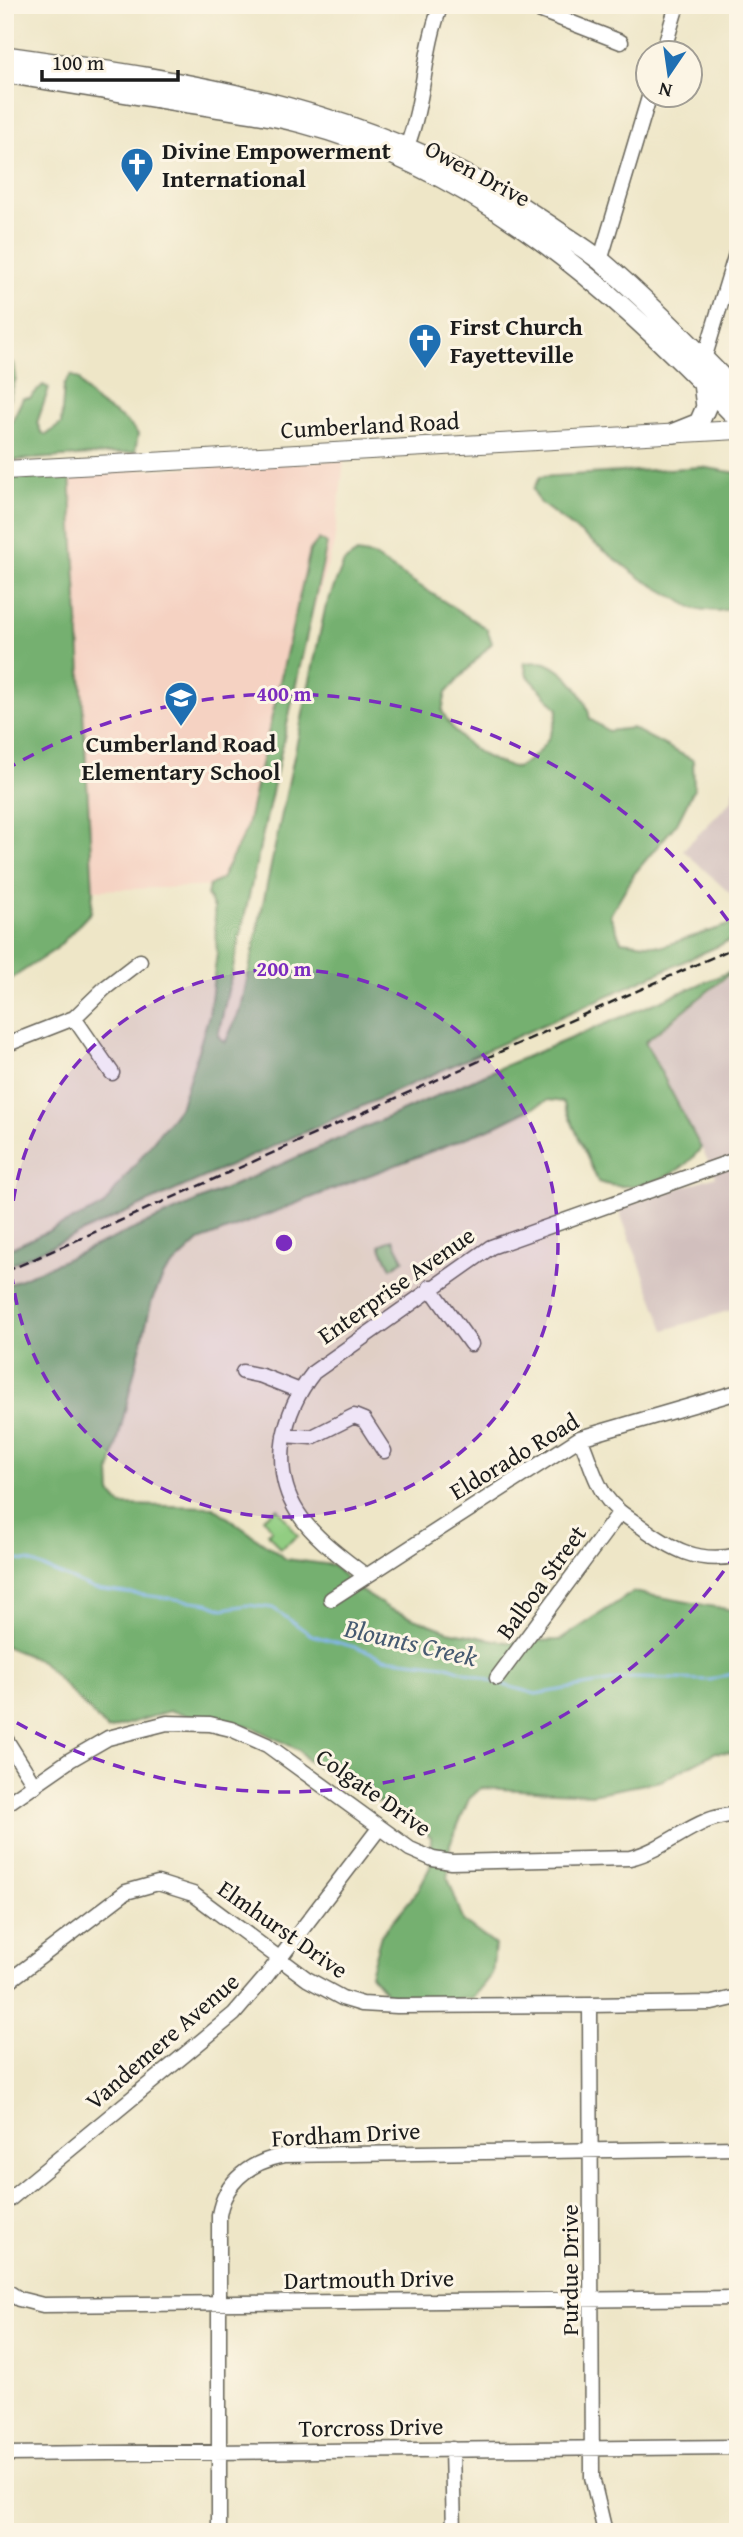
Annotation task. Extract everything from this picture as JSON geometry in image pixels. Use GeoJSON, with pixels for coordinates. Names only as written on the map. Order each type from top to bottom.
{"type":"FeatureCollection","features":[{"type":"Feature","properties":{"kind":"highway","name":"Owen Drive"},"geometry":{"type":"LineString","coordinates":[[5,56],[194,94],[283,118],[365,143],[488,203],[524,226],[592,279],[738,419]]}},
{"type":"Feature","properties":{"kind":"highway","name":"Owen Drive"},"geometry":{"type":"LineString","coordinates":[[5,73],[75,85],[205,95],[277,108],[301,109],[407,146],[508,197],[600,261],[738,394]]}},
{"type":"Feature","properties":{"kind":"highway"},"geometry":{"type":"LineString","coordinates":[[674,433],[699,423],[706,407],[703,383]]}},
{"type":"Feature","properties":{"kind":"main road","name":"Cumberland Road"},"geometry":{"type":"LineString","coordinates":[[5,470],[738,430]]}},
{"type":"Feature","properties":{"kind":"street"},"geometry":{"type":"LineString","coordinates":[[407,146],[416,122],[433,27],[442,5]]}},
{"type":"Feature","properties":{"kind":"street"},"geometry":{"type":"LineString","coordinates":[[526,5],[621,42]]}},
{"type":"Feature","properties":{"kind":"street"},"geometry":{"type":"LineString","coordinates":[[667,38],[677,5]]}},
{"type":"Feature","properties":{"kind":"street"},"geometry":{"type":"LineString","coordinates":[[600,261],[646,108]]}},
{"type":"Feature","properties":{"kind":"street"},"geometry":{"type":"LineString","coordinates":[[704,359],[738,247]]}},
{"type":"Feature","properties":{"kind":"street"},"geometry":{"type":"LineString","coordinates":[[5,1045],[74,1018],[105,988],[140,961]]}},
{"type":"Feature","properties":{"kind":"street"},"geometry":{"type":"LineString","coordinates":[[74,1018],[112,1073]]}},
{"type":"Feature","properties":{"kind":"street","name":"Enterprise Avenue"},"geometry":{"type":"LineString","coordinates":[[366,1576],[308,1526],[298,1514],[286,1481],[284,1435],[300,1391],[326,1360],[471,1258],[512,1237],[738,1159]]}},
{"type":"Feature","properties":{"kind":"street"},"geometry":{"type":"LineString","coordinates":[[430,1287],[471,1344]]}},
{"type":"Feature","properties":{"kind":"street"},"geometry":{"type":"LineString","coordinates":[[243,1372],[262,1376],[300,1391]]}},
{"type":"Feature","properties":{"kind":"street","name":"Eldorado Road"},"geometry":{"type":"LineString","coordinates":[[331,1599],[580,1438],[738,1392]]}},
{"type":"Feature","properties":{"kind":"street"},"geometry":{"type":"LineString","coordinates":[[284,1435],[312,1437],[354,1416],[364,1420],[384,1451]]}},
{"type":"Feature","properties":{"kind":"street"},"geometry":{"type":"LineString","coordinates":[[580,1438],[599,1485],[620,1512],[667,1545],[687,1555],[716,1559],[738,1555]]}},
{"type":"Feature","properties":{"kind":"street","name":"Balboa Street"},"geometry":{"type":"LineString","coordinates":[[497,1678],[620,1512]]}},
{"type":"Feature","properties":{"kind":"street","name":"Colgate Drive"},"geometry":{"type":"LineString","coordinates":[[5,1805],[89,1747],[126,1731],[167,1723],[210,1724],[240,1732],[267,1745],[421,1855],[445,1861],[618,1859],[658,1849],[714,1817],[738,1815]]}},
{"type":"Feature","properties":{"kind":"street"},"geometry":{"type":"LineString","coordinates":[[5,1738],[34,1786]]}},
{"type":"Feature","properties":{"kind":"street","name":"Vandemere Avenue"},"geometry":{"type":"LineString","coordinates":[[5,2203],[234,2014],[380,1827]]}},
{"type":"Feature","properties":{"kind":"street","name":"Elmhurst Drive"},"geometry":{"type":"LineString","coordinates":[[5,1983],[126,1892],[145,1884],[170,1884],[194,1894],[325,1990],[362,2004],[397,2007],[590,2006],[712,2003],[738,1997]]}},
{"type":"Feature","properties":{"kind":"street","name":"Purdue Drive"},"geometry":{"type":"LineString","coordinates":[[590,2006],[592,2448],[594,2494],[605,2532]]}},
{"type":"Feature","properties":{"kind":"street","name":"Fordham Drive"},"geometry":{"type":"LineString","coordinates":[[219,2532],[218,2235],[221,2205],[231,2185],[259,2163],[285,2155],[738,2148]]}},
{"type":"Feature","properties":{"kind":"street","name":"Dartmouth Drive"},"geometry":{"type":"LineString","coordinates":[[5,2290],[19,2299],[43,2305],[738,2298]]}},
{"type":"Feature","properties":{"kind":"street","name":"Torcross Drive"},"geometry":{"type":"LineString","coordinates":[[5,2454],[738,2447]]}},
{"type":"Feature","properties":{"kind":"street"},"geometry":{"type":"LineString","coordinates":[[452,2449],[454,2532]]}},
{"type":"Feature","properties":{"kind":"shaded area","name":"Cumberland Road Elementary School"},"geometry":{"type":"Polygon","coordinates":[[[344,460],[334,544],[228,886],[93,890],[70,473],[344,460]]]}},
{"type":"Feature","properties":{"kind":"shaded area"},"geometry":{"type":"Polygon","coordinates":[[[734,786],[738,787],[738,901],[683,850],[733,799],[734,786]]]}},
{"type":"Feature","properties":{"kind":"shaded area"},"geometry":{"type":"Polygon","coordinates":[[[738,969],[738,1308],[665,1330],[618,1208],[716,1176],[645,1042],[738,969]]]}},
{"type":"Feature","properties":{"kind":"green space"},"geometry":{"type":"Polygon","coordinates":[[[5,359],[14,364],[16,378],[5,413],[5,359]]]}},
{"type":"Feature","properties":{"kind":"green space"},"geometry":{"type":"Polygon","coordinates":[[[71,375],[79,379],[92,398],[123,419],[138,434],[135,452],[5,461],[5,436],[23,398],[30,398],[43,385],[49,388],[37,423],[41,432],[46,435],[61,424],[64,385],[71,375]]]}},
{"type":"Feature","properties":{"kind":"green space"},"geometry":{"type":"Polygon","coordinates":[[[701,467],[738,473],[738,608],[718,611],[695,609],[642,579],[539,502],[533,489],[540,477],[701,467]]]}},
{"type":"Feature","properties":{"kind":"green space"},"geometry":{"type":"Polygon","coordinates":[[[70,473],[93,890],[91,912],[56,949],[5,983],[5,699],[9,681],[9,646],[5,643],[5,479],[70,473]]]}},
{"type":"Feature","properties":{"kind":"green space"},"geometry":{"type":"Polygon","coordinates":[[[319,539],[327,544],[218,1036],[225,1043],[241,1008],[325,609],[344,562],[357,553],[373,556],[487,629],[492,643],[446,693],[442,711],[464,741],[483,755],[517,768],[545,744],[558,709],[527,675],[524,663],[541,662],[554,667],[569,679],[581,694],[590,719],[608,731],[632,728],[693,760],[694,789],[677,823],[634,874],[610,915],[621,941],[663,946],[738,922],[738,937],[5,1267],[5,1251],[103,1206],[181,1105],[209,1015],[217,953],[214,908],[207,895],[209,886],[221,879],[246,830],[310,550],[319,539]]]}},
{"type":"Feature","properties":{"kind":"green space"},"geometry":{"type":"Polygon","coordinates":[[[734,970],[645,1042],[701,1148],[668,1176],[640,1185],[598,1182],[563,1102],[548,1100],[489,1129],[199,1241],[165,1273],[152,1300],[110,1472],[111,1493],[121,1505],[213,1507],[286,1559],[332,1565],[358,1589],[390,1609],[448,1631],[506,1642],[560,1640],[633,1592],[738,1611],[738,1753],[716,1752],[661,1781],[592,1794],[481,1788],[469,1799],[450,1844],[448,1878],[464,1922],[495,1945],[492,1974],[472,1998],[436,2000],[387,1994],[370,1974],[381,1935],[417,1892],[430,1867],[431,1837],[401,1812],[352,1789],[307,1760],[299,1750],[254,1728],[170,1711],[108,1730],[41,1661],[5,1646],[5,1286],[497,1069],[734,970]]]}},
{"type":"Feature","properties":{"kind":"green space"},"geometry":{"type":"Polygon","coordinates":[[[393,1239],[404,1260],[391,1268],[380,1245],[393,1239]]]}},
{"type":"Feature","properties":{"kind":"green space"},"geometry":{"type":"Polygon","coordinates":[[[278,1508],[298,1536],[280,1549],[268,1533],[272,1530],[263,1518],[278,1508]]]}},
{"type":"Feature","properties":{"kind":"waterway","name":"Blounts Creek"},"geometry":{"type":"LineString","coordinates":[[5,1559],[28,1561],[94,1589],[208,1603],[223,1609],[248,1605],[273,1608],[311,1635],[365,1650],[383,1658],[445,1665],[494,1682]]}},
{"type":"Feature","properties":{"kind":"waterway","name":"Blounts Creek"},"geometry":{"type":"LineString","coordinates":[[500,1684],[536,1694],[631,1678],[710,1680],[738,1672]]}},
{"type":"Feature","properties":{"kind":"railway"},"geometry":{"type":"LineString","coordinates":[[5,1272],[738,946]]}},
{"type":"Feature","properties":{"kind":"place","name":"Divine Empowerment International"},"geometry":{"type":"Point","coordinates":[137,194]}},
{"type":"Feature","properties":{"kind":"place","name":"First Church Fayetteville"},"geometry":{"type":"Point","coordinates":[425,370]}},
{"type":"Feature","properties":{"kind":"place","name":"Cumberland Road Elementary School"},"geometry":{"type":"Point","coordinates":[181,728]}}]}
